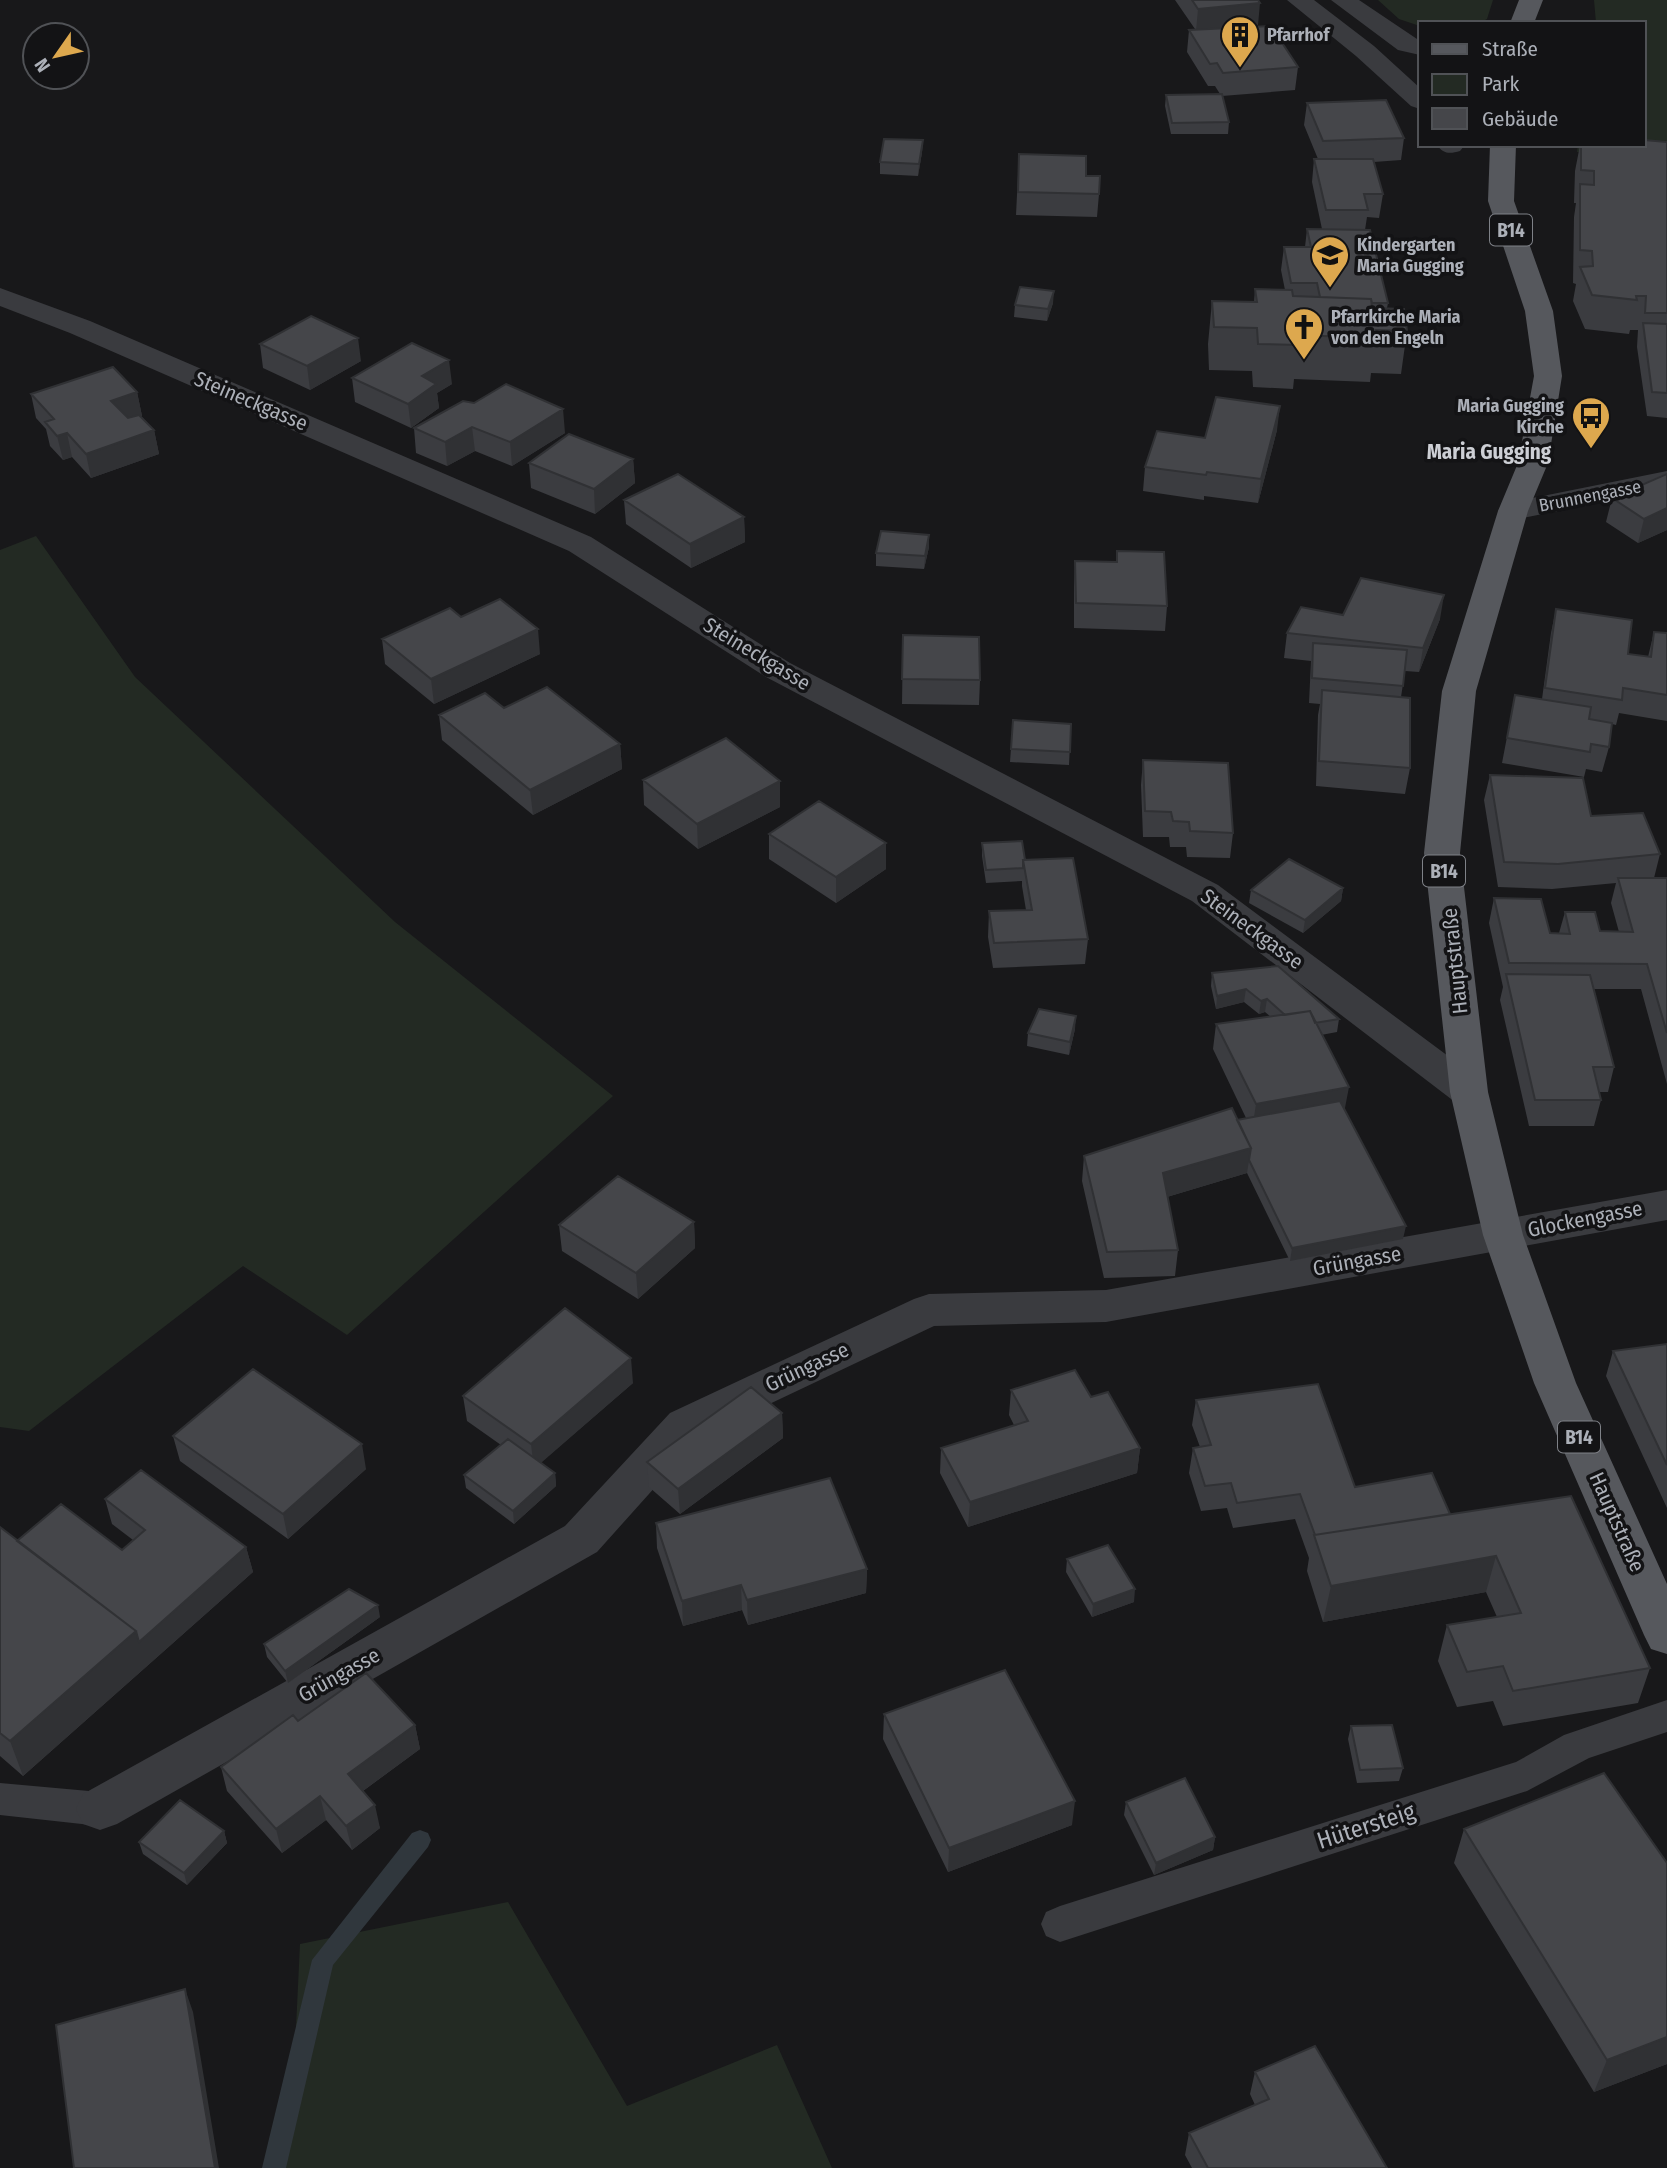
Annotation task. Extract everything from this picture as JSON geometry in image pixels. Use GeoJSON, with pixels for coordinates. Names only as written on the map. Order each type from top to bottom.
{"type":"FeatureCollection","features":[{"type":"Feature","properties":{"kind":"main road"},"geometry":{"type":"LineString","coordinates":[[1523,21],[1531,0]]}},
{"type":"Feature","properties":{"kind":"main road","name":"Hauptstraße"},"geometry":{"type":"LineString","coordinates":[[1503,147],[1501,201],[1539,311],[1548,376],[1543,417],[1532,463],[1513,511],[1459,691],[1442,853],[1469,1092],[1503,1235],[1555,1383],[1667,1635]]}},
{"type":"Feature","properties":{"kind":"street"},"geometry":{"type":"LineString","coordinates":[[1299,0],[1365,51],[1418,99]]}},
{"type":"Feature","properties":{"kind":"street"},"geometry":{"type":"LineString","coordinates":[[1343,0],[1413,46]]}},
{"type":"Feature","properties":{"kind":"street"},"geometry":{"type":"LineString","coordinates":[[1365,51],[1413,46]]}},
{"type":"Feature","properties":{"kind":"street","name":"Steineckgasse"},"geometry":{"type":"LineString","coordinates":[[0,296],[80,327],[580,544],[778,670],[1205,893],[1469,1092]]}},
{"type":"Feature","properties":{"kind":"street","name":"Brunnengasse"},"geometry":{"type":"LineString","coordinates":[[1513,511],[1667,480]]}},
{"type":"Feature","properties":{"kind":"street","name":"Glockengasse"},"geometry":{"type":"LineString","coordinates":[[1503,1235],[1667,1205]]}},
{"type":"Feature","properties":{"kind":"street","name":"Grüngasse"},"geometry":{"type":"LineString","coordinates":[[100,1809],[581,1539],[685,1425],[929,1310],[1106,1306],[1503,1235]]}},
{"type":"Feature","properties":{"kind":"lane","name":"Hütersteig"},"geometry":{"type":"LineString","coordinates":[[1059,1924],[1527,1775],[1577,1746],[1667,1716]]}},
{"type":"Feature","properties":{"kind":"lane"},"geometry":{"type":"LineString","coordinates":[[0,1799],[100,1809]]}},
{"type":"Feature","properties":{"kind":"green space"},"geometry":{"type":"Polygon","coordinates":[[[1378,0],[1493,0],[1487,19],[1483,21],[1418,21],[1418,25],[1399,19],[1378,0]]]}},
{"type":"Feature","properties":{"kind":"green space"},"geometry":{"type":"Polygon","coordinates":[[[1594,0],[1667,0],[1667,145],[1646,147],[1646,21],[1596,21],[1594,0]]]}},
{"type":"Feature","properties":{"kind":"green space"},"geometry":{"type":"Polygon","coordinates":[[[1578,147],[1641,147],[1577,152],[1578,147]]]}},
{"type":"Feature","properties":{"kind":"green space"},"geometry":{"type":"Polygon","coordinates":[[[36,536],[135,677],[395,922],[613,1096],[347,1335],[243,1266],[29,1431],[0,1427],[0,550],[36,536]]]}},
{"type":"Feature","properties":{"kind":"green space"},"geometry":{"type":"Polygon","coordinates":[[[508,1902],[627,2106],[777,2045],[832,2168],[273,2168],[291,2132],[300,1944],[508,1902]]]}},
{"type":"Feature","properties":{"kind":"building"},"geometry":{"type":"Polygon","coordinates":[[[1192,0],[1258,0],[1260,3],[1198,9],[1192,0]]]}},
{"type":"Feature","properties":{"kind":"building"},"geometry":{"type":"Polygon","coordinates":[[[1271,26],[1298,67],[1223,73],[1217,63],[1210,64],[1189,30],[1271,26]]]}},
{"type":"Feature","properties":{"kind":"building"},"geometry":{"type":"Polygon","coordinates":[[[1222,94],[1229,122],[1172,123],[1166,95],[1222,94]]]}},
{"type":"Feature","properties":{"kind":"building"},"geometry":{"type":"Polygon","coordinates":[[[1386,100],[1404,138],[1323,141],[1307,103],[1386,100]]]}},
{"type":"Feature","properties":{"kind":"building"},"geometry":{"type":"Polygon","coordinates":[[[884,139],[923,140],[919,164],[880,162],[884,139]]]}},
{"type":"Feature","properties":{"kind":"building"},"geometry":{"type":"Polygon","coordinates":[[[1646,140],[1667,142],[1667,313],[1645,313],[1646,296],[1636,296],[1637,300],[1592,295],[1580,267],[1593,266],[1592,251],[1580,250],[1580,184],[1594,185],[1594,171],[1581,170],[1581,147],[1646,147],[1646,140]]]}},
{"type":"Feature","properties":{"kind":"building"},"geometry":{"type":"Polygon","coordinates":[[[1019,154],[1086,156],[1086,176],[1100,176],[1099,194],[1018,192],[1019,154]]]}},
{"type":"Feature","properties":{"kind":"building"},"geometry":{"type":"Polygon","coordinates":[[[1314,159],[1373,159],[1383,194],[1364,194],[1368,210],[1326,210],[1314,159]]]}},
{"type":"Feature","properties":{"kind":"building"},"geometry":{"type":"Polygon","coordinates":[[[1307,229],[1370,230],[1388,303],[1372,303],[1371,299],[1320,297],[1317,283],[1291,283],[1284,247],[1311,247],[1307,229]]]}},
{"type":"Feature","properties":{"kind":"building"},"geometry":{"type":"Polygon","coordinates":[[[1020,287],[1054,291],[1048,309],[1015,305],[1020,287]]]}},
{"type":"Feature","properties":{"kind":"building"},"geometry":{"type":"Polygon","coordinates":[[[1255,289],[1292,290],[1293,296],[1371,299],[1372,308],[1404,309],[1407,331],[1376,330],[1377,338],[1297,335],[1298,345],[1258,344],[1257,328],[1214,327],[1212,301],[1257,302],[1255,289]]]}},
{"type":"Feature","properties":{"kind":"building"},"geometry":{"type":"Polygon","coordinates":[[[311,316],[358,338],[307,366],[260,344],[311,316]]]}},
{"type":"Feature","properties":{"kind":"building"},"geometry":{"type":"Polygon","coordinates":[[[1643,323],[1667,324],[1667,393],[1652,392],[1643,323]]]}},
{"type":"Feature","properties":{"kind":"building"},"geometry":{"type":"Polygon","coordinates":[[[412,343],[449,360],[422,376],[436,384],[408,404],[352,378],[412,343]]]}},
{"type":"Feature","properties":{"kind":"building"},"geometry":{"type":"Polygon","coordinates":[[[113,367],[137,392],[111,401],[128,418],[139,415],[154,430],[86,454],[67,433],[57,436],[45,422],[54,419],[31,394],[113,367]]]}},
{"type":"Feature","properties":{"kind":"building"},"geometry":{"type":"Polygon","coordinates":[[[506,384],[563,409],[510,442],[472,427],[445,442],[414,428],[463,401],[474,403],[506,384]]]}},
{"type":"Feature","properties":{"kind":"building"},"geometry":{"type":"Polygon","coordinates":[[[1216,397],[1280,406],[1261,479],[1145,467],[1157,431],[1205,438],[1216,397]]]}},
{"type":"Feature","properties":{"kind":"building"},"geometry":{"type":"Polygon","coordinates":[[[569,434],[633,459],[594,489],[529,463],[569,434]]]}},
{"type":"Feature","properties":{"kind":"building"},"geometry":{"type":"Polygon","coordinates":[[[678,474],[744,517],[690,544],[624,500],[678,474]]]}},
{"type":"Feature","properties":{"kind":"building"},"geometry":{"type":"Polygon","coordinates":[[[1667,474],[1667,508],[1644,519],[1612,498],[1667,474]]]}},
{"type":"Feature","properties":{"kind":"building"},"geometry":{"type":"Polygon","coordinates":[[[881,531],[929,535],[925,556],[876,553],[881,531]]]}},
{"type":"Feature","properties":{"kind":"building"},"geometry":{"type":"Polygon","coordinates":[[[1117,551],[1164,552],[1167,606],[1076,603],[1075,561],[1117,562],[1117,551]]]}},
{"type":"Feature","properties":{"kind":"building"},"geometry":{"type":"Polygon","coordinates":[[[1361,578],[1444,595],[1423,648],[1287,633],[1301,607],[1343,615],[1361,578]]]}},
{"type":"Feature","properties":{"kind":"building"},"geometry":{"type":"Polygon","coordinates":[[[500,599],[538,629],[431,679],[382,639],[450,608],[461,617],[500,599]]]}},
{"type":"Feature","properties":{"kind":"building"},"geometry":{"type":"Polygon","coordinates":[[[1556,609],[1632,620],[1628,654],[1651,657],[1654,632],[1667,633],[1667,695],[1623,688],[1622,700],[1545,688],[1556,609]]]}},
{"type":"Feature","properties":{"kind":"building"},"geometry":{"type":"Polygon","coordinates":[[[903,635],[979,637],[980,680],[902,679],[903,635]]]}},
{"type":"Feature","properties":{"kind":"building"},"geometry":{"type":"Polygon","coordinates":[[[1313,643],[1407,650],[1403,686],[1312,678],[1313,643]]]}},
{"type":"Feature","properties":{"kind":"building"},"geometry":{"type":"Polygon","coordinates":[[[547,687],[620,744],[530,790],[439,715],[485,693],[504,708],[547,687]]]}},
{"type":"Feature","properties":{"kind":"building"},"geometry":{"type":"Polygon","coordinates":[[[1322,690],[1410,698],[1410,768],[1319,761],[1322,690]]]}},
{"type":"Feature","properties":{"kind":"building"},"geometry":{"type":"Polygon","coordinates":[[[1515,695],[1591,707],[1589,719],[1612,723],[1609,747],[1591,744],[1590,752],[1507,738],[1515,695]]]}},
{"type":"Feature","properties":{"kind":"building"},"geometry":{"type":"Polygon","coordinates":[[[1013,720],[1071,724],[1070,752],[1011,749],[1013,720]]]}},
{"type":"Feature","properties":{"kind":"building"},"geometry":{"type":"Polygon","coordinates":[[[726,738],[780,781],[697,824],[643,780],[726,738]]]}},
{"type":"Feature","properties":{"kind":"building"},"geometry":{"type":"Polygon","coordinates":[[[1143,760],[1228,763],[1233,833],[1190,831],[1189,822],[1173,821],[1171,812],[1145,811],[1143,760]]]}},
{"type":"Feature","properties":{"kind":"building"},"geometry":{"type":"Polygon","coordinates":[[[1490,775],[1583,778],[1591,816],[1643,813],[1660,854],[1558,864],[1504,862],[1490,775]]]}},
{"type":"Feature","properties":{"kind":"building"},"geometry":{"type":"Polygon","coordinates":[[[819,801],[886,843],[836,877],[769,834],[819,801]]]}},
{"type":"Feature","properties":{"kind":"building"},"geometry":{"type":"Polygon","coordinates":[[[1022,841],[1025,860],[1023,868],[986,870],[982,843],[1022,841]]]}},
{"type":"Feature","properties":{"kind":"building"},"geometry":{"type":"Polygon","coordinates":[[[1073,858],[1088,939],[994,943],[989,911],[1032,910],[1023,860],[1073,858]]]}},
{"type":"Feature","properties":{"kind":"building"},"geometry":{"type":"Polygon","coordinates":[[[1289,859],[1343,888],[1305,920],[1251,890],[1289,859]]]}},
{"type":"Feature","properties":{"kind":"building"},"geometry":{"type":"Polygon","coordinates":[[[1618,878],[1667,878],[1667,1033],[1647,964],[1509,963],[1494,898],[1541,899],[1550,933],[1570,934],[1565,912],[1595,912],[1600,931],[1633,932],[1618,878]]]}},
{"type":"Feature","properties":{"kind":"building"},"geometry":{"type":"Polygon","coordinates":[[[1278,966],[1339,1019],[1315,1023],[1310,1011],[1285,1015],[1267,999],[1261,1001],[1246,989],[1217,996],[1212,973],[1278,966]]]}},
{"type":"Feature","properties":{"kind":"building"},"geometry":{"type":"Polygon","coordinates":[[[1506,974],[1590,975],[1614,1067],[1593,1067],[1601,1100],[1535,1100],[1506,974]]]}},
{"type":"Feature","properties":{"kind":"building"},"geometry":{"type":"Polygon","coordinates":[[[1039,1009],[1076,1016],[1070,1042],[1028,1033],[1039,1009]]]}},
{"type":"Feature","properties":{"kind":"building"},"geometry":{"type":"Polygon","coordinates":[[[1310,1011],[1349,1087],[1256,1104],[1216,1024],[1310,1011]]]}},
{"type":"Feature","properties":{"kind":"building"},"geometry":{"type":"Polygon","coordinates":[[[1340,1101],[1406,1226],[1292,1248],[1249,1160],[1251,1148],[1237,1120],[1340,1101]]]}},
{"type":"Feature","properties":{"kind":"building"},"geometry":{"type":"Polygon","coordinates":[[[1232,1108],[1251,1148],[1163,1173],[1178,1250],[1107,1252],[1084,1156],[1232,1108]]]}},
{"type":"Feature","properties":{"kind":"building"},"geometry":{"type":"Polygon","coordinates":[[[618,1176],[694,1222],[636,1273],[559,1225],[618,1176]]]}},
{"type":"Feature","properties":{"kind":"building"},"geometry":{"type":"Polygon","coordinates":[[[565,1308],[631,1358],[531,1444],[463,1396],[565,1308]]]}},
{"type":"Feature","properties":{"kind":"building"},"geometry":{"type":"Polygon","coordinates":[[[1667,1344],[1667,1465],[1613,1351],[1667,1344]]]}},
{"type":"Feature","properties":{"kind":"building"},"geometry":{"type":"Polygon","coordinates":[[[253,1369],[362,1444],[283,1514],[173,1436],[253,1369]]]}},
{"type":"Feature","properties":{"kind":"building"},"geometry":{"type":"Polygon","coordinates":[[[1075,1370],[1091,1397],[1108,1392],[1140,1448],[970,1502],[941,1448],[1028,1421],[1011,1390],[1075,1370]]]}},
{"type":"Feature","properties":{"kind":"building"},"geometry":{"type":"Polygon","coordinates":[[[1318,1384],[1355,1487],[1432,1473],[1450,1514],[1315,1535],[1300,1494],[1237,1503],[1231,1483],[1205,1486],[1193,1448],[1211,1445],[1196,1400],[1318,1384]]]}},
{"type":"Feature","properties":{"kind":"building"},"geometry":{"type":"Polygon","coordinates":[[[751,1387],[782,1413],[678,1489],[647,1462],[751,1387]]]}},
{"type":"Feature","properties":{"kind":"building"},"geometry":{"type":"Polygon","coordinates":[[[508,1439],[555,1473],[513,1511],[464,1475],[508,1439]]]}},
{"type":"Feature","properties":{"kind":"building"},"geometry":{"type":"Polygon","coordinates":[[[141,1470],[246,1547],[139,1642],[136,1631],[17,1541],[61,1504],[122,1550],[145,1530],[105,1499],[141,1470]]]}},
{"type":"Feature","properties":{"kind":"building"},"geometry":{"type":"Polygon","coordinates":[[[830,1478],[867,1569],[747,1600],[741,1585],[682,1601],[656,1523],[830,1478]]]}},
{"type":"Feature","properties":{"kind":"building"},"geometry":{"type":"Polygon","coordinates":[[[1571,1496],[1650,1668],[1513,1691],[1503,1666],[1467,1672],[1447,1625],[1521,1613],[1496,1556],[1331,1586],[1314,1535],[1571,1496]]]}},
{"type":"Feature","properties":{"kind":"building"},"geometry":{"type":"Polygon","coordinates":[[[0,1527],[136,1631],[10,1741],[0,1733],[0,1527]]]}},
{"type":"Feature","properties":{"kind":"building"},"geometry":{"type":"Polygon","coordinates":[[[1108,1545],[1135,1589],[1093,1604],[1067,1559],[1108,1545]]]}},
{"type":"Feature","properties":{"kind":"building"},"geometry":{"type":"Polygon","coordinates":[[[349,1589],[378,1605],[285,1671],[264,1644],[349,1589]]]}},
{"type":"Feature","properties":{"kind":"building"},"geometry":{"type":"Polygon","coordinates":[[[1005,1670],[1075,1801],[949,1848],[884,1714],[1005,1670]]]}},
{"type":"Feature","properties":{"kind":"building"},"geometry":{"type":"Polygon","coordinates":[[[366,1673],[415,1725],[348,1774],[375,1805],[346,1826],[320,1796],[276,1829],[221,1767],[293,1715],[298,1721],[366,1673]]]}},
{"type":"Feature","properties":{"kind":"building"},"geometry":{"type":"Polygon","coordinates":[[[1392,1725],[1403,1768],[1360,1770],[1351,1726],[1392,1725]]]}},
{"type":"Feature","properties":{"kind":"building"},"geometry":{"type":"Polygon","coordinates":[[[1604,1773],[1667,1863],[1667,2037],[1607,2060],[1464,1829],[1604,1773]]]}},
{"type":"Feature","properties":{"kind":"building"},"geometry":{"type":"Polygon","coordinates":[[[1185,1778],[1215,1837],[1156,1863],[1126,1802],[1185,1778]]]}},
{"type":"Feature","properties":{"kind":"building"},"geometry":{"type":"Polygon","coordinates":[[[180,1800],[224,1831],[184,1873],[139,1842],[180,1800]]]}},
{"type":"Feature","properties":{"kind":"building"},"geometry":{"type":"Polygon","coordinates":[[[185,1989],[215,2168],[74,2168],[56,2025],[185,1989]]]}},
{"type":"Feature","properties":{"kind":"building"},"geometry":{"type":"Polygon","coordinates":[[[1315,2046],[1387,2168],[1208,2168],[1189,2133],[1269,2099],[1255,2072],[1315,2046]]]}},
{"type":"Feature","properties":{"kind":"waterway"},"geometry":{"type":"LineString","coordinates":[[274,2168],[323,1960],[420,1840]]}},
{"type":"Feature","properties":{"kind":"place","name":"Pfarrhof"},"geometry":{"type":"Point","coordinates":[1240,69]}},
{"type":"Feature","properties":{"kind":"place","name":"Kindergarten Maria Gugging"},"geometry":{"type":"Point","coordinates":[1330,289]}},
{"type":"Feature","properties":{"kind":"place","name":"Pfarrkirche Maria von den Engeln"},"geometry":{"type":"Point","coordinates":[1304,361]}},
{"type":"Feature","properties":{"kind":"place","name":"Maria Gugging Kirche"},"geometry":{"type":"Point","coordinates":[1591,450]}},
{"type":"Feature","properties":{"kind":"district","name":"Maria Gugging"},"geometry":{"type":"Point","coordinates":[1489,452]}}]}
